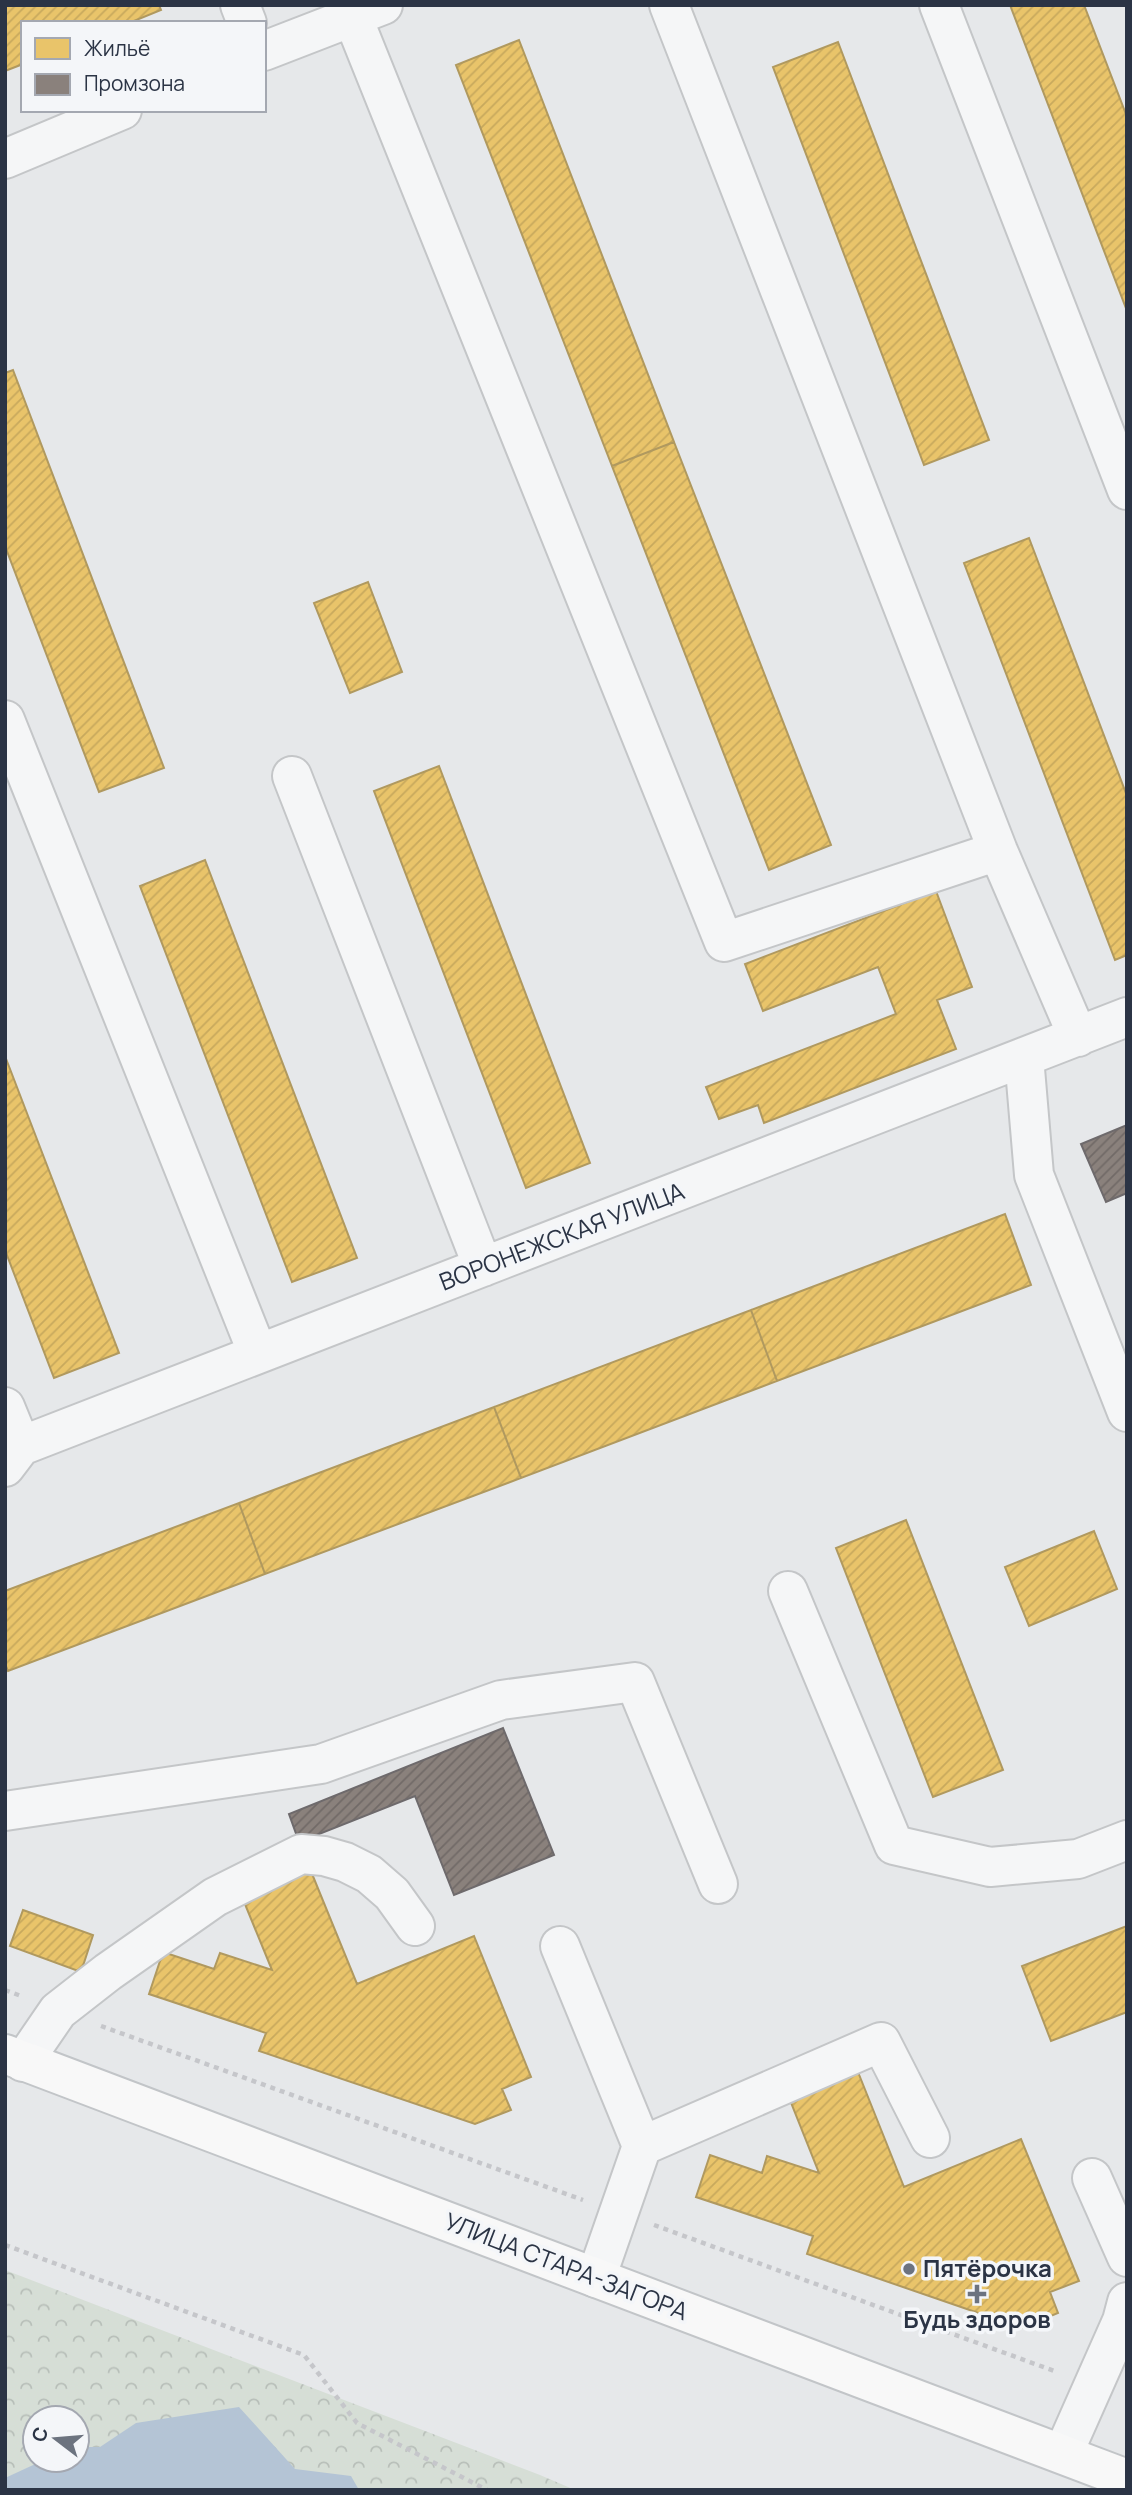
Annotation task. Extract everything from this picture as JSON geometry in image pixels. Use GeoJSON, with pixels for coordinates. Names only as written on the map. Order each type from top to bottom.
{"type":"FeatureCollection","features":[{"type":"Feature","properties":{"kind":"main road","name":"УЛИЦА СТАРА-ЗАГОРА"},"geometry":{"type":"LineString","coordinates":[[14,2058],[1127,2479]]}},
{"type":"Feature","properties":{"kind":"street"},"geometry":{"type":"LineString","coordinates":[[669,5],[998,851],[1077,1037]]}},
{"type":"Feature","properties":{"kind":"street"},"geometry":{"type":"LineString","coordinates":[[939,5],[1127,490]]}},
{"type":"Feature","properties":{"kind":"street"},"geometry":{"type":"LineString","coordinates":[[266,50],[368,12],[724,942],[998,851]]}},
{"type":"Feature","properties":{"kind":"street"},"geometry":{"type":"LineString","coordinates":[[5,159],[117,112]]}},
{"type":"Feature","properties":{"kind":"street"},"geometry":{"type":"LineString","coordinates":[[5,720],[258,1354]]}},
{"type":"Feature","properties":{"kind":"street"},"geometry":{"type":"LineString","coordinates":[[292,776],[483,1268]]}},
{"type":"Feature","properties":{"kind":"street","name":"ВОРОНЕЖСКАЯ УЛИЦА"},"geometry":{"type":"LineString","coordinates":[[13,1457],[258,1354],[1127,1017]]}},
{"type":"Feature","properties":{"kind":"street"},"geometry":{"type":"LineString","coordinates":[[1024,1058],[1034,1175],[1127,1412]]}},
{"type":"Feature","properties":{"kind":"street"},"geometry":{"type":"LineString","coordinates":[[5,1407],[13,1457]]}},
{"type":"Feature","properties":{"kind":"street"},"geometry":{"type":"LineString","coordinates":[[788,1591],[894,1845],[990,1867],[1078,1859],[1127,1840]]}},
{"type":"Feature","properties":{"kind":"street"},"geometry":{"type":"LineString","coordinates":[[5,1811],[321,1764],[501,1700],[635,1682],[718,1884]]}},
{"type":"Feature","properties":{"kind":"street"},"geometry":{"type":"LineString","coordinates":[[14,2058],[58,2011],[129,1957],[215,1896],[301,1854],[324,1856],[345,1862],[369,1874],[392,1894],[415,1926]]}},
{"type":"Feature","properties":{"kind":"street"},"geometry":{"type":"LineString","coordinates":[[559,1946],[642,2146],[596,2278]]}},
{"type":"Feature","properties":{"kind":"street"},"geometry":{"type":"LineString","coordinates":[[642,2146],[881,2042],[930,2138]]}},
{"type":"Feature","properties":{"kind":"street"},"geometry":{"type":"LineString","coordinates":[[1092,2178],[1127,2257]]}},
{"type":"Feature","properties":{"kind":"street"},"geometry":{"type":"LineString","coordinates":[[1063,2454],[1125,2315]]}},
{"type":"Feature","properties":{"kind":"path"},"geometry":{"type":"LineString","coordinates":[[5,1990],[1093,2385]]}},
{"type":"Feature","properties":{"kind":"path"},"geometry":{"type":"LineString","coordinates":[[5,2245],[304,2355],[357,2423],[488,2490]]}},
{"type":"Feature","properties":{"kind":"green space"},"geometry":{"type":"Polygon","coordinates":[[[5,2270],[540,2475],[575,2490],[5,2490],[5,2270]]]}},
{"type":"Feature","properties":{"kind":"water"},"geometry":{"type":"Polygon","coordinates":[[[239,2407],[295,2469],[351,2476],[359,2490],[5,2490],[5,2478],[21,2471],[21,2474],[91,2474],[91,2447],[100,2447],[136,2423],[239,2407]]]}},
{"type":"Feature","properties":{"kind":"building: Жильё"},"geometry":{"type":"Polygon","coordinates":[[[5,5],[159,5],[161,10],[134,21],[21,21],[21,65],[5,71],[5,5]]]}},
{"type":"Feature","properties":{"kind":"building: Жильё"},"geometry":{"type":"Polygon","coordinates":[[[1010,5],[1084,5],[1127,117],[1127,311],[1010,5]]]}},
{"type":"Feature","properties":{"kind":"building: Жильё"},"geometry":{"type":"Polygon","coordinates":[[[519,40],[674,442],[612,466],[456,65],[519,40]]]}},
{"type":"Feature","properties":{"kind":"building: Жильё"},"geometry":{"type":"Polygon","coordinates":[[[838,42],[989,440],[924,465],[773,67],[838,42]]]}},
{"type":"Feature","properties":{"kind":"building: Жильё"},"geometry":{"type":"Polygon","coordinates":[[[13,370],[164,768],[99,792],[5,546],[5,373],[13,370]]]}},
{"type":"Feature","properties":{"kind":"building: Жильё"},"geometry":{"type":"Polygon","coordinates":[[[674,442],[831,845],[769,870],[612,466],[674,442]]]}},
{"type":"Feature","properties":{"kind":"building: Жильё"},"geometry":{"type":"Polygon","coordinates":[[[1029,538],[1127,796],[1127,955],[1115,960],[964,563],[1029,538]]]}},
{"type":"Feature","properties":{"kind":"building: Жильё"},"geometry":{"type":"Polygon","coordinates":[[[368,582],[402,672],[350,693],[314,603],[368,582]]]}},
{"type":"Feature","properties":{"kind":"building: Жильё"},"geometry":{"type":"Polygon","coordinates":[[[439,766],[590,1163],[526,1188],[374,791],[439,766]]]}},
{"type":"Feature","properties":{"kind":"building: Жильё"},"geometry":{"type":"Polygon","coordinates":[[[205,860],[357,1258],[292,1282],[140,886],[205,860]]]}},
{"type":"Feature","properties":{"kind":"building: Жильё"},"geometry":{"type":"Polygon","coordinates":[[[936,891],[972,987],[937,1000],[956,1049],[764,1123],[758,1105],[719,1119],[706,1087],[896,1014],[878,967],[763,1011],[745,964],[936,891]]]}},
{"type":"Feature","properties":{"kind":"building: Жильё"},"geometry":{"type":"Polygon","coordinates":[[[5,1056],[119,1353],[54,1378],[5,1250],[5,1056]]]}},
{"type":"Feature","properties":{"kind":"building: Жильё"},"geometry":{"type":"Polygon","coordinates":[[[1005,1214],[1031,1285],[777,1381],[751,1310],[1005,1214]]]}},
{"type":"Feature","properties":{"kind":"building: Жильё"},"geometry":{"type":"Polygon","coordinates":[[[751,1310],[777,1381],[521,1478],[494,1407],[751,1310]]]}},
{"type":"Feature","properties":{"kind":"building: Жильё"},"geometry":{"type":"Polygon","coordinates":[[[494,1407],[521,1478],[265,1574],[239,1503],[494,1407]]]}},
{"type":"Feature","properties":{"kind":"building: Жильё"},"geometry":{"type":"Polygon","coordinates":[[[239,1503],[265,1574],[8,1671],[5,1664],[5,1591],[239,1503]]]}},
{"type":"Feature","properties":{"kind":"building: Жильё"},"geometry":{"type":"Polygon","coordinates":[[[906,1520],[1003,1770],[933,1797],[836,1548],[906,1520]]]}},
{"type":"Feature","properties":{"kind":"building: Жильё"},"geometry":{"type":"Polygon","coordinates":[[[1094,1531],[1117,1589],[1029,1626],[1005,1567],[1094,1531]]]}},
{"type":"Feature","properties":{"kind":"building: Жильё"},"geometry":{"type":"Polygon","coordinates":[[[308,1864],[357,1984],[474,1936],[531,2077],[502,2089],[511,2110],[475,2124],[259,2051],[266,2033],[149,1994],[163,1952],[214,1969],[220,1953],[272,1970],[240,1892],[308,1864]]]}},
{"type":"Feature","properties":{"kind":"building: Жильё"},"geometry":{"type":"Polygon","coordinates":[[[23,1910],[93,1935],[81,1972],[10,1946],[23,1910]]]}},
{"type":"Feature","properties":{"kind":"building: Жильё"},"geometry":{"type":"Polygon","coordinates":[[[1127,1926],[1127,2012],[1051,2041],[1022,1966],[1127,1926]]]}},
{"type":"Feature","properties":{"kind":"building: Жильё"},"geometry":{"type":"Polygon","coordinates":[[[856,2067],[904,2187],[1021,2139],[1079,2281],[1050,2292],[1058,2313],[1022,2328],[807,2254],[813,2236],[696,2197],[710,2155],[762,2173],[767,2156],[819,2173],[788,2095],[856,2067]]]}},
{"type":"Feature","properties":{"kind":"building: Промзона"},"geometry":{"type":"Polygon","coordinates":[[[1127,1125],[1127,1193],[1106,1202],[1081,1144],[1127,1125]]]}},
{"type":"Feature","properties":{"kind":"building: Промзона"},"geometry":{"type":"Polygon","coordinates":[[[503,1728],[554,1855],[454,1895],[415,1796],[299,1842],[289,1814],[503,1728]]]}},
{"type":"Feature","properties":{"kind":"place","name":"Пятёрочка"},"geometry":{"type":"Point","coordinates":[909,2269]}},
{"type":"Feature","properties":{"kind":"place","name":"Будь здоров"},"geometry":{"type":"Point","coordinates":[977,2294]}}]}
